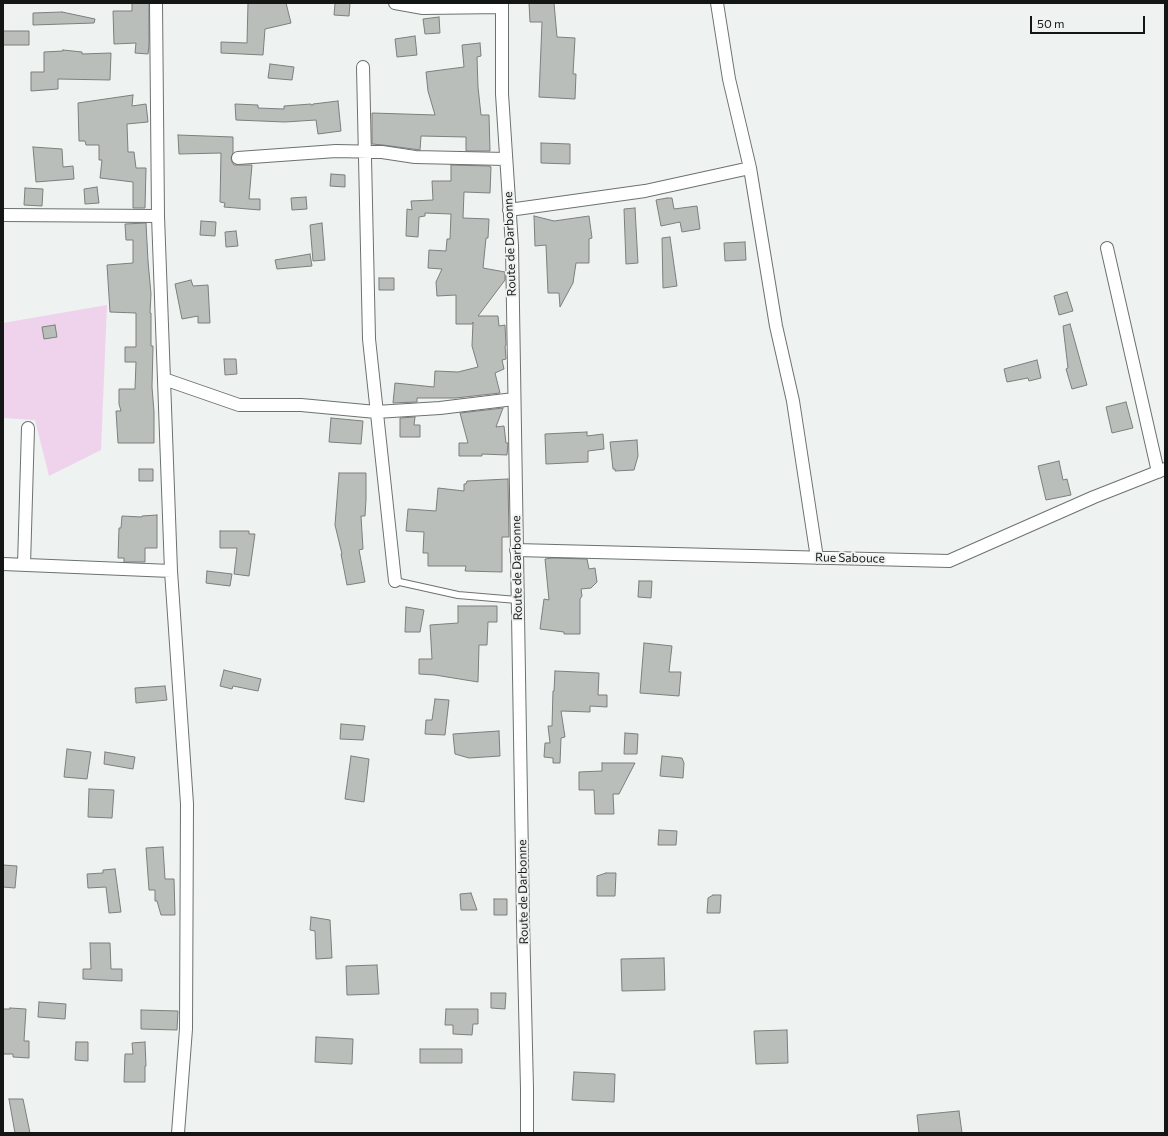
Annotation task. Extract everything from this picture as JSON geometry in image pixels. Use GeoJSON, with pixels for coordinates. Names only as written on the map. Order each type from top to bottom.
{"type":"FeatureCollection","features":[{"type":"Feature","properties":{"kind":"street"},"geometry":{"type":"LineString","coordinates":[[156,3],[158,216],[171,571],[187,804],[186,1029],[178,1133]]}},
{"type":"Feature","properties":{"kind":"street"},"geometry":{"type":"LineString","coordinates":[[394,3],[423,8],[502,5]]}},
{"type":"Feature","properties":{"kind":"street"},"geometry":{"type":"LineString","coordinates":[[717,3],[729,79],[750,168],[776,326],[793,401],[817,558]]}},
{"type":"Feature","properties":{"kind":"street","name":"Route de Darbonne"},"geometry":{"type":"LineString","coordinates":[[502,5],[502,94],[512,253],[527,1133]]}},
{"type":"Feature","properties":{"kind":"street"},"geometry":{"type":"LineString","coordinates":[[363,67],[368,339],[394,581]]}},
{"type":"Feature","properties":{"kind":"street"},"geometry":{"type":"LineString","coordinates":[[238,158],[336,151],[382,152],[415,157],[506,159]]}},
{"type":"Feature","properties":{"kind":"street"},"geometry":{"type":"LineString","coordinates":[[510,210],[645,191],[750,168]]}},
{"type":"Feature","properties":{"kind":"street"},"geometry":{"type":"LineString","coordinates":[[3,215],[158,216]]}},
{"type":"Feature","properties":{"kind":"street"},"geometry":{"type":"LineString","coordinates":[[1107,248],[1162,470]]}},
{"type":"Feature","properties":{"kind":"street"},"geometry":{"type":"LineString","coordinates":[[164,379],[239,405],[301,405],[376,412],[440,408],[514,399]]}},
{"type":"Feature","properties":{"kind":"street"},"geometry":{"type":"LineString","coordinates":[[24,565],[28,428]]}},
{"type":"Feature","properties":{"kind":"street","name":"Rue Sabouce"},"geometry":{"type":"LineString","coordinates":[[516,550],[949,561],[1094,497],[1162,470]]}},
{"type":"Feature","properties":{"kind":"street"},"geometry":{"type":"LineString","coordinates":[[3,564],[171,571]]}},
{"type":"Feature","properties":{"kind":"lane"},"geometry":{"type":"LineString","coordinates":[[394,581],[458,595],[517,600]]}},
{"type":"Feature","properties":{"kind":"shaded area"},"geometry":{"type":"Polygon","coordinates":[[[107,305],[101,450],[49,476],[35,420],[3,418],[3,323],[107,305]]]}},
{"type":"Feature","properties":{"kind":"building"},"geometry":{"type":"Polygon","coordinates":[[[132,3],[149,3],[148,54],[135,53],[136,43],[114,44],[113,11],[132,11],[132,3]]]}},
{"type":"Feature","properties":{"kind":"building"},"geometry":{"type":"Polygon","coordinates":[[[248,3],[286,3],[291,23],[265,29],[263,55],[221,53],[221,42],[247,43],[248,3]]]}},
{"type":"Feature","properties":{"kind":"building"},"geometry":{"type":"Polygon","coordinates":[[[335,3],[350,3],[349,16],[334,15],[335,3]]]}},
{"type":"Feature","properties":{"kind":"building"},"geometry":{"type":"Polygon","coordinates":[[[529,3],[554,3],[557,37],[575,38],[573,74],[576,74],[575,99],[539,97],[542,22],[530,22],[529,3]]]}},
{"type":"Feature","properties":{"kind":"building"},"geometry":{"type":"Polygon","coordinates":[[[62,12],[95,19],[94,23],[33,25],[33,13],[62,12]]]}},
{"type":"Feature","properties":{"kind":"building"},"geometry":{"type":"Polygon","coordinates":[[[439,17],[440,33],[425,34],[423,19],[439,17]]]}},
{"type":"Feature","properties":{"kind":"building"},"geometry":{"type":"Polygon","coordinates":[[[3,31],[29,31],[29,45],[3,45],[3,31]]]}},
{"type":"Feature","properties":{"kind":"building"},"geometry":{"type":"Polygon","coordinates":[[[415,36],[417,55],[397,57],[395,39],[415,36]]]}},
{"type":"Feature","properties":{"kind":"building"},"geometry":{"type":"Polygon","coordinates":[[[480,43],[481,56],[477,57],[478,87],[481,115],[489,115],[490,151],[466,151],[466,137],[421,136],[420,150],[372,144],[372,113],[435,115],[428,91],[426,72],[464,67],[462,45],[480,43]]]}},
{"type":"Feature","properties":{"kind":"building"},"geometry":{"type":"Polygon","coordinates":[[[63,50],[82,52],[82,54],[111,53],[110,80],[58,79],[58,89],[31,91],[31,72],[44,72],[44,52],[63,50]]]}},
{"type":"Feature","properties":{"kind":"building"},"geometry":{"type":"Polygon","coordinates":[[[270,64],[294,67],[292,80],[268,78],[270,64]]]}},
{"type":"Feature","properties":{"kind":"building"},"geometry":{"type":"Polygon","coordinates":[[[133,95],[132,106],[146,104],[148,122],[127,124],[128,152],[134,152],[136,168],[146,168],[145,208],[133,208],[133,182],[100,178],[102,160],[99,160],[99,145],[86,145],[85,141],[79,141],[78,103],[133,95]]]}},
{"type":"Feature","properties":{"kind":"building"},"geometry":{"type":"Polygon","coordinates":[[[338,101],[341,131],[318,134],[316,120],[285,122],[236,120],[235,104],[258,105],[258,108],[284,109],[284,106],[313,105],[338,101]]]}},
{"type":"Feature","properties":{"kind":"building"},"geometry":{"type":"Polygon","coordinates":[[[178,135],[233,137],[232,162],[234,165],[252,165],[249,199],[260,199],[260,210],[224,207],[225,203],[220,202],[221,153],[179,154],[178,135]]]}},
{"type":"Feature","properties":{"kind":"building"},"geometry":{"type":"Polygon","coordinates":[[[541,143],[570,144],[570,164],[541,163],[541,143]]]}},
{"type":"Feature","properties":{"kind":"building"},"geometry":{"type":"Polygon","coordinates":[[[33,147],[62,149],[63,167],[73,166],[74,179],[36,182],[33,147]]]}},
{"type":"Feature","properties":{"kind":"building"},"geometry":{"type":"Polygon","coordinates":[[[451,165],[491,167],[490,193],[464,192],[463,218],[489,219],[488,238],[486,238],[483,268],[505,272],[505,280],[478,316],[498,316],[499,326],[505,325],[506,359],[502,360],[504,369],[495,373],[500,393],[456,398],[417,398],[417,402],[393,403],[395,383],[434,387],[435,371],[458,372],[478,367],[472,346],[473,322],[472,324],[456,324],[456,295],[437,296],[436,282],[442,269],[428,268],[429,250],[446,251],[447,239],[450,239],[451,214],[425,213],[425,216],[419,217],[418,237],[406,236],[407,209],[412,210],[411,201],[433,200],[432,181],[451,181],[451,165]]]}},
{"type":"Feature","properties":{"kind":"building"},"geometry":{"type":"Polygon","coordinates":[[[331,174],[345,175],[345,187],[330,186],[331,174]]]}},
{"type":"Feature","properties":{"kind":"building"},"geometry":{"type":"Polygon","coordinates":[[[97,187],[99,203],[85,204],[84,189],[97,187]]]}},
{"type":"Feature","properties":{"kind":"building"},"geometry":{"type":"Polygon","coordinates":[[[25,188],[43,189],[42,206],[24,205],[25,188]]]}},
{"type":"Feature","properties":{"kind":"building"},"geometry":{"type":"Polygon","coordinates":[[[306,197],[307,209],[292,210],[291,198],[306,197]]]}},
{"type":"Feature","properties":{"kind":"building"},"geometry":{"type":"Polygon","coordinates":[[[672,198],[674,209],[697,206],[700,229],[682,232],[680,222],[661,226],[656,200],[672,198]]]}},
{"type":"Feature","properties":{"kind":"building"},"geometry":{"type":"Polygon","coordinates":[[[635,208],[638,263],[626,264],[624,209],[635,208]]]}},
{"type":"Feature","properties":{"kind":"building"},"geometry":{"type":"Polygon","coordinates":[[[534,216],[554,221],[589,216],[592,238],[589,239],[589,263],[576,263],[573,283],[560,307],[559,293],[548,293],[546,245],[535,246],[534,216]]]}},
{"type":"Feature","properties":{"kind":"building"},"geometry":{"type":"Polygon","coordinates":[[[201,221],[216,222],[215,236],[200,235],[201,221]]]}},
{"type":"Feature","properties":{"kind":"building"},"geometry":{"type":"Polygon","coordinates":[[[146,223],[151,294],[151,346],[153,346],[152,387],[154,443],[118,443],[116,411],[121,411],[119,404],[119,389],[135,389],[136,362],[125,362],[125,347],[136,347],[136,313],[110,312],[107,265],[133,263],[133,240],[126,240],[125,224],[146,223]]]}},
{"type":"Feature","properties":{"kind":"building"},"geometry":{"type":"Polygon","coordinates":[[[322,223],[325,260],[313,261],[310,225],[322,223]]]}},
{"type":"Feature","properties":{"kind":"building"},"geometry":{"type":"Polygon","coordinates":[[[236,231],[238,246],[226,247],[225,232],[236,231]]]}},
{"type":"Feature","properties":{"kind":"building"},"geometry":{"type":"Polygon","coordinates":[[[670,237],[677,286],[663,288],[662,238],[670,237]]]}},
{"type":"Feature","properties":{"kind":"building"},"geometry":{"type":"Polygon","coordinates":[[[745,242],[746,260],[725,261],[724,243],[745,242]]]}},
{"type":"Feature","properties":{"kind":"building"},"geometry":{"type":"Polygon","coordinates":[[[310,254],[312,266],[277,269],[275,260],[310,254]]]}},
{"type":"Feature","properties":{"kind":"building"},"geometry":{"type":"Polygon","coordinates":[[[379,278],[394,278],[394,290],[379,290],[379,278]]]}},
{"type":"Feature","properties":{"kind":"building"},"geometry":{"type":"Polygon","coordinates":[[[191,280],[193,286],[208,285],[210,323],[198,323],[198,316],[182,319],[175,284],[191,280]]]}},
{"type":"Feature","properties":{"kind":"building"},"geometry":{"type":"Polygon","coordinates":[[[1067,292],[1073,311],[1059,315],[1054,296],[1067,292]]]}},
{"type":"Feature","properties":{"kind":"building"},"geometry":{"type":"Polygon","coordinates":[[[1070,324],[1087,385],[1072,389],[1066,369],[1068,368],[1063,326],[1070,324]]]}},
{"type":"Feature","properties":{"kind":"building"},"geometry":{"type":"Polygon","coordinates":[[[55,325],[57,337],[44,339],[42,327],[55,325]]]}},
{"type":"Feature","properties":{"kind":"building"},"geometry":{"type":"Polygon","coordinates":[[[224,359],[236,359],[237,374],[225,375],[224,359]]]}},
{"type":"Feature","properties":{"kind":"building"},"geometry":{"type":"Polygon","coordinates":[[[1037,360],[1041,378],[1029,381],[1028,378],[1007,382],[1004,369],[1037,360]]]}},
{"type":"Feature","properties":{"kind":"building"},"geometry":{"type":"Polygon","coordinates":[[[1126,402],[1133,428],[1112,433],[1106,407],[1126,402]]]}},
{"type":"Feature","properties":{"kind":"building"},"geometry":{"type":"Polygon","coordinates":[[[503,408],[496,427],[504,426],[506,443],[508,443],[507,455],[482,454],[482,456],[459,456],[459,443],[468,443],[460,413],[503,408]]]}},
{"type":"Feature","properties":{"kind":"building"},"geometry":{"type":"Polygon","coordinates":[[[415,417],[414,425],[420,425],[420,437],[400,437],[400,418],[415,417]]]}},
{"type":"Feature","properties":{"kind":"building"},"geometry":{"type":"Polygon","coordinates":[[[331,418],[363,421],[361,444],[329,442],[331,418]]]}},
{"type":"Feature","properties":{"kind":"building"},"geometry":{"type":"Polygon","coordinates":[[[587,432],[587,436],[603,434],[604,449],[588,451],[588,462],[546,464],[545,434],[587,432]]]}},
{"type":"Feature","properties":{"kind":"building"},"geometry":{"type":"Polygon","coordinates":[[[637,440],[638,456],[634,470],[615,471],[615,469],[613,469],[610,442],[637,440]]]}},
{"type":"Feature","properties":{"kind":"building"},"geometry":{"type":"Polygon","coordinates":[[[1059,461],[1063,480],[1067,479],[1071,495],[1046,500],[1038,466],[1059,461]]]}},
{"type":"Feature","properties":{"kind":"building"},"geometry":{"type":"Polygon","coordinates":[[[139,469],[153,469],[153,481],[139,481],[139,469]]]}},
{"type":"Feature","properties":{"kind":"building"},"geometry":{"type":"Polygon","coordinates":[[[339,473],[366,473],[365,516],[361,516],[363,549],[359,550],[365,582],[347,585],[335,525],[339,473]]]}},
{"type":"Feature","properties":{"kind":"building"},"geometry":{"type":"Polygon","coordinates":[[[508,479],[509,537],[502,537],[502,572],[465,571],[466,566],[428,566],[428,553],[423,553],[424,532],[406,531],[408,509],[436,511],[438,488],[464,491],[464,484],[466,484],[467,481],[508,479]]]}},
{"type":"Feature","properties":{"kind":"building"},"geometry":{"type":"Polygon","coordinates":[[[157,515],[157,548],[145,548],[145,562],[124,562],[124,558],[118,558],[119,528],[121,528],[122,516],[142,517],[157,515]]]}},
{"type":"Feature","properties":{"kind":"building"},"geometry":{"type":"Polygon","coordinates":[[[220,531],[249,531],[249,534],[255,534],[249,576],[234,574],[237,548],[220,548],[220,531]]]}},
{"type":"Feature","properties":{"kind":"building"},"geometry":{"type":"Polygon","coordinates":[[[545,559],[587,559],[589,569],[595,568],[597,582],[591,588],[581,589],[580,634],[564,634],[564,632],[540,629],[544,599],[549,600],[545,559]]]}},
{"type":"Feature","properties":{"kind":"building"},"geometry":{"type":"Polygon","coordinates":[[[207,571],[232,574],[230,586],[206,583],[207,571]]]}},
{"type":"Feature","properties":{"kind":"building"},"geometry":{"type":"Polygon","coordinates":[[[639,581],[652,581],[651,598],[638,597],[639,581]]]}},
{"type":"Feature","properties":{"kind":"building"},"geometry":{"type":"Polygon","coordinates":[[[458,606],[497,606],[497,622],[488,622],[487,645],[479,645],[478,682],[419,674],[419,659],[432,659],[430,625],[458,623],[458,606]]]}},
{"type":"Feature","properties":{"kind":"building"},"geometry":{"type":"Polygon","coordinates":[[[406,607],[424,610],[420,632],[405,632],[406,607]]]}},
{"type":"Feature","properties":{"kind":"building"},"geometry":{"type":"Polygon","coordinates":[[[644,643],[672,646],[669,672],[681,672],[679,696],[640,693],[644,643]]]}},
{"type":"Feature","properties":{"kind":"building"},"geometry":{"type":"Polygon","coordinates":[[[224,670],[261,679],[258,691],[233,686],[232,689],[220,686],[224,670]]]}},
{"type":"Feature","properties":{"kind":"building"},"geometry":{"type":"Polygon","coordinates":[[[555,671],[599,673],[598,695],[607,695],[607,707],[590,706],[590,712],[561,711],[565,737],[561,738],[560,763],[553,763],[553,758],[544,757],[545,743],[550,743],[548,726],[552,726],[555,671]]]}},
{"type":"Feature","properties":{"kind":"building"},"geometry":{"type":"Polygon","coordinates":[[[165,686],[167,700],[136,703],[135,688],[165,686]]]}},
{"type":"Feature","properties":{"kind":"building"},"geometry":{"type":"Polygon","coordinates":[[[435,699],[449,700],[445,735],[425,734],[426,720],[432,720],[435,699]]]}},
{"type":"Feature","properties":{"kind":"building"},"geometry":{"type":"Polygon","coordinates":[[[341,724],[365,726],[363,740],[340,739],[341,724]]]}},
{"type":"Feature","properties":{"kind":"building"},"geometry":{"type":"Polygon","coordinates":[[[499,731],[500,756],[469,758],[455,754],[453,734],[499,731]]]}},
{"type":"Feature","properties":{"kind":"building"},"geometry":{"type":"Polygon","coordinates":[[[625,733],[638,734],[637,754],[624,754],[625,733]]]}},
{"type":"Feature","properties":{"kind":"building"},"geometry":{"type":"Polygon","coordinates":[[[67,749],[91,752],[87,779],[64,777],[67,749]]]}},
{"type":"Feature","properties":{"kind":"building"},"geometry":{"type":"Polygon","coordinates":[[[105,752],[135,757],[133,769],[104,764],[105,752]]]}},
{"type":"Feature","properties":{"kind":"building"},"geometry":{"type":"Polygon","coordinates":[[[351,756],[369,759],[364,802],[345,799],[351,756]]]}},
{"type":"Feature","properties":{"kind":"building"},"geometry":{"type":"Polygon","coordinates":[[[662,756],[682,758],[684,763],[683,778],[660,776],[662,756]]]}},
{"type":"Feature","properties":{"kind":"building"},"geometry":{"type":"Polygon","coordinates":[[[602,763],[635,763],[619,794],[613,794],[614,814],[595,814],[594,790],[579,790],[579,772],[602,771],[602,763]]]}},
{"type":"Feature","properties":{"kind":"building"},"geometry":{"type":"Polygon","coordinates":[[[89,789],[114,790],[112,818],[88,817],[89,789]]]}},
{"type":"Feature","properties":{"kind":"building"},"geometry":{"type":"Polygon","coordinates":[[[659,830],[677,831],[676,845],[658,845],[659,830]]]}},
{"type":"Feature","properties":{"kind":"building"},"geometry":{"type":"Polygon","coordinates":[[[163,847],[165,879],[174,879],[175,915],[161,915],[157,901],[155,901],[155,890],[149,890],[146,848],[163,847]]]}},
{"type":"Feature","properties":{"kind":"building"},"geometry":{"type":"Polygon","coordinates":[[[3,865],[17,866],[15,888],[3,887],[3,865]]]}},
{"type":"Feature","properties":{"kind":"building"},"geometry":{"type":"Polygon","coordinates":[[[115,869],[121,912],[109,913],[106,887],[88,888],[87,874],[103,873],[103,870],[115,869]]]}},
{"type":"Feature","properties":{"kind":"building"},"geometry":{"type":"Polygon","coordinates":[[[606,873],[616,873],[615,896],[597,896],[597,876],[606,873]]]}},
{"type":"Feature","properties":{"kind":"building"},"geometry":{"type":"Polygon","coordinates":[[[471,893],[477,910],[461,910],[460,894],[471,893]]]}},
{"type":"Feature","properties":{"kind":"building"},"geometry":{"type":"Polygon","coordinates":[[[713,895],[721,895],[720,913],[707,913],[708,898],[713,895]]]}},
{"type":"Feature","properties":{"kind":"building"},"geometry":{"type":"Polygon","coordinates":[[[494,899],[507,899],[507,915],[494,915],[494,899]]]}},
{"type":"Feature","properties":{"kind":"building"},"geometry":{"type":"Polygon","coordinates":[[[311,917],[330,920],[332,958],[316,959],[315,931],[310,930],[311,917]]]}},
{"type":"Feature","properties":{"kind":"building"},"geometry":{"type":"Polygon","coordinates":[[[90,943],[110,943],[111,969],[122,969],[122,981],[83,979],[83,969],[91,969],[90,943]]]}},
{"type":"Feature","properties":{"kind":"building"},"geometry":{"type":"Polygon","coordinates":[[[664,958],[665,990],[622,991],[621,959],[664,958]]]}},
{"type":"Feature","properties":{"kind":"building"},"geometry":{"type":"Polygon","coordinates":[[[377,965],[379,994],[347,995],[346,966],[377,965]]]}},
{"type":"Feature","properties":{"kind":"building"},"geometry":{"type":"Polygon","coordinates":[[[491,993],[506,993],[505,1009],[491,1008],[491,993]]]}},
{"type":"Feature","properties":{"kind":"building"},"geometry":{"type":"Polygon","coordinates":[[[39,1002],[66,1004],[65,1019],[38,1017],[39,1002]]]}},
{"type":"Feature","properties":{"kind":"building"},"geometry":{"type":"Polygon","coordinates":[[[3,1009],[26,1009],[24,1041],[29,1041],[29,1058],[13,1057],[13,1054],[3,1054],[3,1009]]]}},
{"type":"Feature","properties":{"kind":"building"},"geometry":{"type":"Polygon","coordinates":[[[446,1009],[478,1009],[478,1024],[473,1024],[472,1035],[453,1034],[453,1025],[445,1025],[446,1009]]]}},
{"type":"Feature","properties":{"kind":"building"},"geometry":{"type":"Polygon","coordinates":[[[141,1010],[178,1011],[177,1030],[141,1029],[141,1010]]]}},
{"type":"Feature","properties":{"kind":"building"},"geometry":{"type":"Polygon","coordinates":[[[787,1030],[788,1063],[756,1064],[754,1031],[787,1030]]]}},
{"type":"Feature","properties":{"kind":"building"},"geometry":{"type":"Polygon","coordinates":[[[316,1037],[353,1039],[352,1064],[315,1062],[316,1037]]]}},
{"type":"Feature","properties":{"kind":"building"},"geometry":{"type":"Polygon","coordinates":[[[76,1042],[88,1042],[88,1061],[75,1060],[76,1042]]]}},
{"type":"Feature","properties":{"kind":"building"},"geometry":{"type":"Polygon","coordinates":[[[145,1042],[145,1082],[124,1082],[125,1054],[133,1054],[132,1043],[145,1042]]]}},
{"type":"Feature","properties":{"kind":"building"},"geometry":{"type":"Polygon","coordinates":[[[420,1049],[462,1049],[462,1063],[420,1063],[420,1049]]]}},
{"type":"Feature","properties":{"kind":"building"},"geometry":{"type":"Polygon","coordinates":[[[574,1072],[615,1074],[614,1102],[572,1100],[574,1072]]]}},
{"type":"Feature","properties":{"kind":"building"},"geometry":{"type":"Polygon","coordinates":[[[9,1099],[23,1099],[30,1133],[15,1133],[9,1099]]]}},
{"type":"Feature","properties":{"kind":"building"},"geometry":{"type":"Polygon","coordinates":[[[959,1111],[962,1133],[919,1133],[917,1115],[959,1111]]]}}]}
